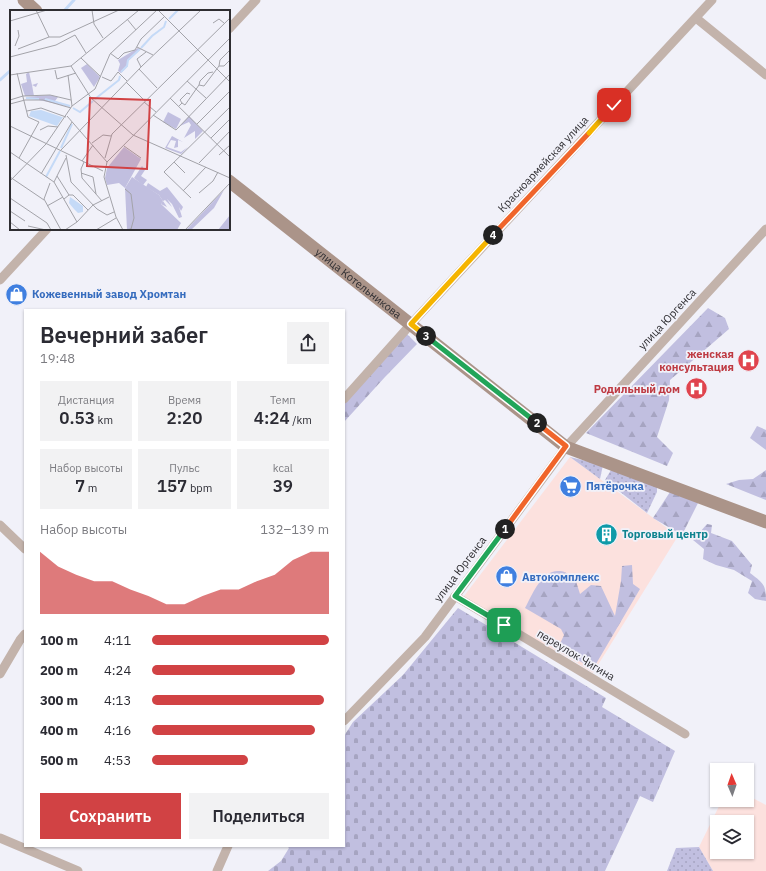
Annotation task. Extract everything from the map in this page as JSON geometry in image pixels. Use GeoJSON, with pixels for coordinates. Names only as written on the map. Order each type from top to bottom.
{"type":"FeatureCollection","features":[{"type":"Feature","properties":{"kind":"street"},"geometry":{"type":"LineString","coordinates":[[24,0],[35,10]]}},
{"type":"Feature","properties":{"kind":"street"},"geometry":{"type":"LineString","coordinates":[[230,28],[256,0]]}},
{"type":"Feature","properties":{"kind":"street","name":"Красноармейская улица"},"geometry":{"type":"LineString","coordinates":[[345,398],[411,324],[696,18],[707,2]]}},
{"type":"Feature","properties":{"kind":"street"},"geometry":{"type":"LineString","coordinates":[[696,18],[766,75]]}},
{"type":"Feature","properties":{"kind":"street","name":"улица Котельникова"},"geometry":{"type":"LineString","coordinates":[[230,182],[566,446],[766,522]]}},
{"type":"Feature","properties":{"kind":"street","name":"улица Юргенса"},"geometry":{"type":"LineString","coordinates":[[345,720],[425,637],[566,446],[766,229]]}},
{"type":"Feature","properties":{"kind":"street"},"geometry":{"type":"LineString","coordinates":[[0,280],[46,230]]}},
{"type":"Feature","properties":{"kind":"street"},"geometry":{"type":"LineString","coordinates":[[0,525],[24,548]]}},
{"type":"Feature","properties":{"kind":"street","name":"переулок Чигина"},"geometry":{"type":"LineString","coordinates":[[455,596],[685,734]]}},
{"type":"Feature","properties":{"kind":"street"},"geometry":{"type":"LineString","coordinates":[[0,674],[24,635]]}},
{"type":"Feature","properties":{"kind":"street"},"geometry":{"type":"LineString","coordinates":[[0,838],[78,871]]}},
{"type":"Feature","properties":{"kind":"street"},"geometry":{"type":"LineString","coordinates":[[217,871],[228,847]]}},
{"type":"Feature","properties":{"kind":"shaded area"},"geometry":{"type":"Polygon","coordinates":[[[570,457],[678,536],[593,673],[564,655],[461,600],[570,457]]]}},
{"type":"Feature","properties":{"kind":"shaded area"},"geometry":{"type":"Polygon","coordinates":[[[754,799],[766,805],[766,871],[713,871],[699,847],[710,825],[710,859],[754,859],[754,815],[715,815],[719,807],[754,807],[754,799]]]}},
{"type":"Feature","properties":{"kind":"green space"},"geometry":{"type":"Polygon","coordinates":[[[708,308],[725,318],[729,329],[670,380],[669,400],[657,437],[673,453],[667,466],[586,433],[708,308]]]}},
{"type":"Feature","properties":{"kind":"green space"},"geometry":{"type":"Polygon","coordinates":[[[406,333],[417,344],[345,421],[345,400],[406,333]]]}},
{"type":"Feature","properties":{"kind":"green space"},"geometry":{"type":"Polygon","coordinates":[[[757,426],[766,430],[766,450],[750,438],[757,426]]]}},
{"type":"Feature","properties":{"kind":"green space"},"geometry":{"type":"Polygon","coordinates":[[[570,457],[603,465],[600,479],[570,457]]]}},
{"type":"Feature","properties":{"kind":"green space"},"geometry":{"type":"Polygon","coordinates":[[[611,470],[657,486],[657,492],[647,513],[605,480],[611,470]]]}},
{"type":"Feature","properties":{"kind":"green space"},"geometry":{"type":"Polygon","coordinates":[[[766,470],[766,500],[726,484],[739,480],[753,479],[766,470]]]}},
{"type":"Feature","properties":{"kind":"green space"},"geometry":{"type":"Polygon","coordinates":[[[670,492],[699,501],[682,535],[653,518],[670,492]]]}},
{"type":"Feature","properties":{"kind":"green space"},"geometry":{"type":"Polygon","coordinates":[[[707,524],[712,525],[711,533],[732,541],[752,565],[750,573],[763,584],[766,601],[755,599],[748,593],[752,581],[734,570],[716,565],[703,559],[704,549],[693,540],[707,524]]]}},
{"type":"Feature","properties":{"kind":"green space"},"geometry":{"type":"Polygon","coordinates":[[[632,565],[633,584],[640,589],[593,669],[558,648],[564,635],[561,629],[525,608],[534,590],[543,578],[554,571],[562,571],[575,578],[580,594],[591,585],[601,586],[615,616],[622,566],[632,565]]]}},
{"type":"Feature","properties":{"kind":"green space"},"geometry":{"type":"Polygon","coordinates":[[[458,608],[606,698],[602,707],[675,751],[653,802],[640,796],[605,871],[268,871],[281,861],[289,848],[288,847],[345,847],[345,734],[353,722],[403,675],[458,608]]]}},
{"type":"Feature","properties":{"kind":"green space"},"geometry":{"type":"Polygon","coordinates":[[[699,847],[713,871],[667,871],[676,848],[699,847]]]}},
{"type":"Feature","properties":{"kind":"waterway"},"geometry":{"type":"LineString","coordinates":[[65,10],[74,0]]}},
{"type":"Feature","properties":{"kind":"waterway"},"geometry":{"type":"LineString","coordinates":[[0,80],[10,71]]}},
{"type":"Feature","properties":{"kind":"place","name":"Кожевенный завод Хромтан"},"geometry":{"type":"Point","coordinates":[17,294]}},
{"type":"Feature","properties":{"kind":"place","name":"женская консультация"},"geometry":{"type":"Point","coordinates":[749,360]}},
{"type":"Feature","properties":{"kind":"place","name":"Родильный дом"},"geometry":{"type":"Point","coordinates":[696,389]}},
{"type":"Feature","properties":{"kind":"place","name":"Пятёрочка"},"geometry":{"type":"Point","coordinates":[570,486]}},
{"type":"Feature","properties":{"kind":"place","name":"Торговый центр"},"geometry":{"type":"Point","coordinates":[606,534]}},
{"type":"Feature","properties":{"kind":"place","name":"Автокомплекс"},"geometry":{"type":"Point","coordinates":[507,577]}},
{"type":"Feature","properties":{"kind":"route"},"geometry":{"type":"LineString","coordinates":[[504,625],[455,596],[566,446],[411,324],[614,105]]}}]}
